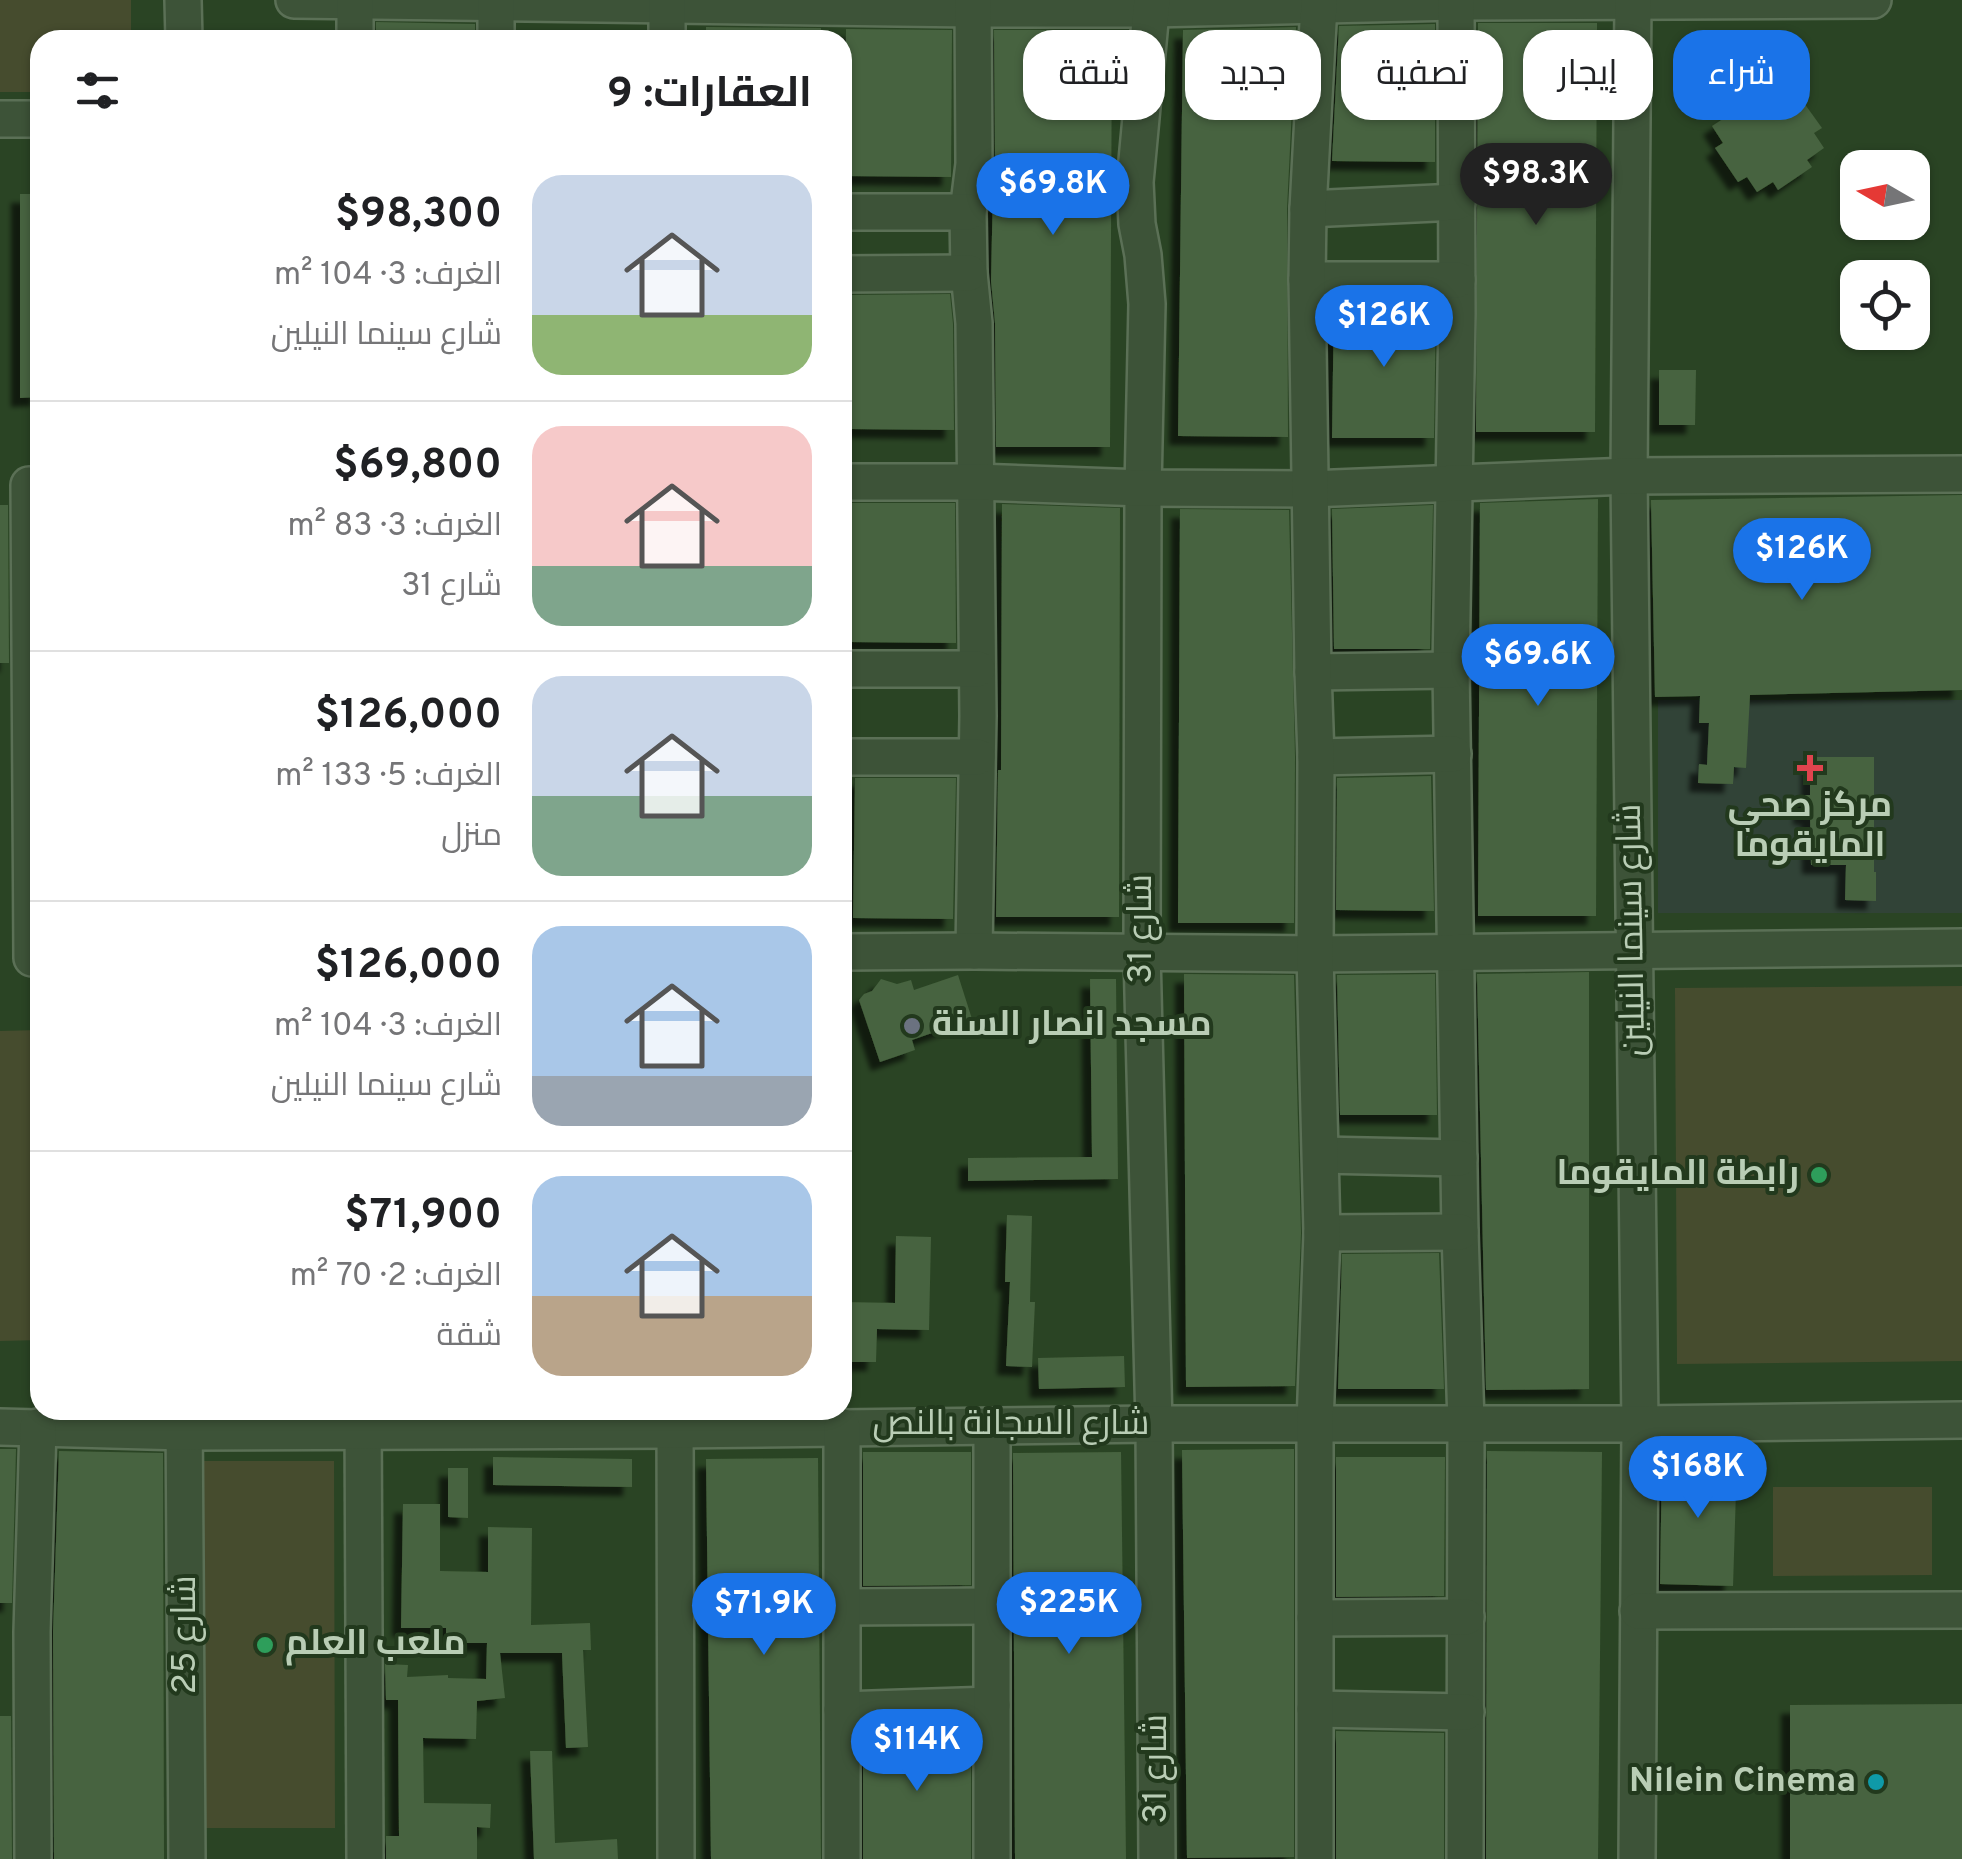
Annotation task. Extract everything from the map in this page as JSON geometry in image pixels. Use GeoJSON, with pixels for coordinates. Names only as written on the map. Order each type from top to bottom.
{"type":"FeatureCollection","features":[{"type":"Feature","properties":{"kind":"street"},"geometry":{"type":"LineString","coordinates":[[183,0],[184,30]]}},
{"type":"Feature","properties":{"kind":"street"},"geometry":{"type":"LineString","coordinates":[[294,0],[496,1],[667,15],[829,15],[974,4],[1873,0]]}},
{"type":"Feature","properties":{"kind":"street"},"geometry":{"type":"LineString","coordinates":[[354,30],[355,0]]}},
{"type":"Feature","properties":{"kind":"street"},"geometry":{"type":"LineString","coordinates":[[496,1],[496,30]]}},
{"type":"Feature","properties":{"kind":"street"},"geometry":{"type":"LineString","coordinates":[[1456,2],[1457,280],[1451,670],[1466,1423],[1465,1859]]}},
{"type":"Feature","properties":{"kind":"street","name":"شارع سينما النيلين"},"geometry":{"type":"LineString","coordinates":[[1633,2],[1628,476],[1640,1424],[1637,1859]]}},
{"type":"Feature","properties":{"kind":"street"},"geometry":{"type":"LineString","coordinates":[[974,4],[974,164],[968,212],[976,482],[974,951]]}},
{"type":"Feature","properties":{"kind":"street","name":"شارع 31"},"geometry":{"type":"LineString","coordinates":[[1152,4],[1135,182],[1147,304],[1142,954],[1154,1424],[1157,1859]]}},
{"type":"Feature","properties":{"kind":"street"},"geometry":{"type":"LineString","coordinates":[[1315,1859],[1314,1424],[1322,1233],[1315,954],[1308,208],[1319,4]]}},
{"type":"Feature","properties":{"kind":"street"},"geometry":{"type":"LineString","coordinates":[[0,119],[30,119]]}},
{"type":"Feature","properties":{"kind":"street"},"geometry":{"type":"LineString","coordinates":[[1308,208],[1457,202]]}},
{"type":"Feature","properties":{"kind":"street"},"geometry":{"type":"LineString","coordinates":[[852,212],[968,212]]}},
{"type":"Feature","properties":{"kind":"street"},"geometry":{"type":"LineString","coordinates":[[852,274],[969,273]]}},
{"type":"Feature","properties":{"kind":"street"},"geometry":{"type":"LineString","coordinates":[[1308,280],[1457,280]]}},
{"type":"Feature","properties":{"kind":"street"},"geometry":{"type":"LineString","coordinates":[[852,482],[1310,489],[1628,476],[1962,474]]}},
{"type":"Feature","properties":{"kind":"street"},"geometry":{"type":"LineString","coordinates":[[23,485],[15,697],[24,958]]}},
{"type":"Feature","properties":{"kind":"street"},"geometry":{"type":"LineString","coordinates":[[852,669],[977,670]]}},
{"type":"Feature","properties":{"kind":"street"},"geometry":{"type":"LineString","coordinates":[[1313,672],[1451,670]]}},
{"type":"Feature","properties":{"kind":"street"},"geometry":{"type":"LineString","coordinates":[[1316,757],[1453,754]]}},
{"type":"Feature","properties":{"kind":"street"},"geometry":{"type":"LineString","coordinates":[[852,758],[976,757]]}},
{"type":"Feature","properties":{"kind":"street"},"geometry":{"type":"LineString","coordinates":[[852,952],[1315,954],[1962,947]]}},
{"type":"Feature","properties":{"kind":"street"},"geometry":{"type":"LineString","coordinates":[[1321,1155],[1459,1158]]}},
{"type":"Feature","properties":{"kind":"street"},"geometry":{"type":"LineString","coordinates":[[1322,1233],[1460,1232]]}},
{"type":"Feature","properties":{"kind":"street"},"geometry":{"type":"LineString","coordinates":[[363,1420],[366,1859]]}},
{"type":"Feature","properties":{"kind":"street","name":"شارع السجانة بالنص"},"geometry":{"type":"LineString","coordinates":[[0,1427],[363,1420],[992,1426],[1962,1420]]}},
{"type":"Feature","properties":{"kind":"street"},"geometry":{"type":"LineString","coordinates":[[675,1420],[676,1859]]}},
{"type":"Feature","properties":{"kind":"street","name":"شارع 25"},"geometry":{"type":"LineString","coordinates":[[184,1421],[188,1859]]}},
{"type":"Feature","properties":{"kind":"street"},"geometry":{"type":"LineString","coordinates":[[842,1426],[842,1859]]}},
{"type":"Feature","properties":{"kind":"street"},"geometry":{"type":"LineString","coordinates":[[992,1426],[992,1859]]}},
{"type":"Feature","properties":{"kind":"street"},"geometry":{"type":"LineString","coordinates":[[33,1859],[16,1706],[16,1632],[38,1428]]}},
{"type":"Feature","properties":{"kind":"street"},"geometry":{"type":"LineString","coordinates":[[842,1608],[992,1606]]}},
{"type":"Feature","properties":{"kind":"street"},"geometry":{"type":"LineString","coordinates":[[1638,1611],[1962,1610]]}},
{"type":"Feature","properties":{"kind":"street"},"geometry":{"type":"LineString","coordinates":[[1315,1618],[1466,1617]]}},
{"type":"Feature","properties":{"kind":"street"},"geometry":{"type":"LineString","coordinates":[[842,1710],[992,1705]]}},
{"type":"Feature","properties":{"kind":"street"},"geometry":{"type":"LineString","coordinates":[[1315,1709],[1466,1712]]}},
{"type":"Feature","properties":{"kind":"shaded area","name":"مركز صحي المايقوما"},"geometry":{"type":"Polygon","coordinates":[[[1658,700],[1962,700],[1962,913],[1658,913],[1658,700]]]}},
{"type":"Feature","properties":{"kind":"green space"},"geometry":{"type":"Polygon","coordinates":[[[0,0],[131,0],[131,30],[30,30],[30,92],[0,92],[0,0]]]}},
{"type":"Feature","properties":{"kind":"green space","name":"رابطة المايقوما"},"geometry":{"type":"Polygon","coordinates":[[[1962,986],[1962,1361],[1677,1364],[1675,988],[1962,986]]]}},
{"type":"Feature","properties":{"kind":"green space"},"geometry":{"type":"Polygon","coordinates":[[[30,1030],[30,1340],[0,1341],[0,1031],[30,1030]]]}},
{"type":"Feature","properties":{"kind":"green space","name":"ملعب العلم"},"geometry":{"type":"Polygon","coordinates":[[[196,1461],[334,1461],[335,1828],[196,1828],[196,1461]]]}},
{"type":"Feature","properties":{"kind":"green space"},"geometry":{"type":"Polygon","coordinates":[[[1773,1487],[1932,1487],[1932,1575],[1773,1576],[1773,1487]]]}},
{"type":"Feature","properties":{"kind":"building"},"geometry":{"type":"Polygon","coordinates":[[[376,22],[475,24],[475,30],[376,30],[376,22]]]}},
{"type":"Feature","properties":{"kind":"building"},"geometry":{"type":"Polygon","coordinates":[[[1478,23],[1597,23],[1597,30],[1523,30],[1523,120],[1597,120],[1595,432],[1476,432],[1478,120],[1503,120],[1503,30],[1478,30],[1478,23]]]}},
{"type":"Feature","properties":{"kind":"building"},"geometry":{"type":"Polygon","coordinates":[[[1435,24],[1435,30],[1341,30],[1341,120],[1435,120],[1435,162],[1332,161],[1339,26],[1435,24]]]}},
{"type":"Feature","properties":{"kind":"building"},"geometry":{"type":"Polygon","coordinates":[[[706,27],[821,28],[821,30],[706,27]]]}},
{"type":"Feature","properties":{"kind":"building"},"geometry":{"type":"Polygon","coordinates":[[[1296,27],[1185,30],[1185,120],[1291,120],[1287,209],[1288,437],[1178,436],[1183,30],[1296,27]]]}},
{"type":"Feature","properties":{"kind":"building"},"geometry":{"type":"Polygon","coordinates":[[[846,29],[952,30],[951,177],[852,176],[852,30],[846,29]]]}},
{"type":"Feature","properties":{"kind":"building"},"geometry":{"type":"Polygon","coordinates":[[[994,30],[1023,30],[1023,120],[1112,120],[1110,447],[996,447],[991,281],[994,30]]]}},
{"type":"Feature","properties":{"kind":"building"},"geometry":{"type":"Polygon","coordinates":[[[1810,111],[1822,128],[1814,133],[1824,148],[1807,160],[1812,167],[1778,190],[1773,182],[1757,192],[1747,177],[1738,182],[1715,148],[1723,143],[1712,126],[1721,120],[1810,120],[1810,111]]]}},
{"type":"Feature","properties":{"kind":"building"},"geometry":{"type":"Polygon","coordinates":[[[20,194],[30,194],[30,398],[20,398],[20,194]]]}},
{"type":"Feature","properties":{"kind":"building"},"geometry":{"type":"Polygon","coordinates":[[[950,294],[954,430],[852,429],[852,295],[950,294]]]}},
{"type":"Feature","properties":{"kind":"building"},"geometry":{"type":"Polygon","coordinates":[[[1334,301],[1436,301],[1434,438],[1332,438],[1334,301]]]}},
{"type":"Feature","properties":{"kind":"building"},"geometry":{"type":"Polygon","coordinates":[[[1659,370],[1696,370],[1695,425],[1659,425],[1659,370]]]}},
{"type":"Feature","properties":{"kind":"building"},"geometry":{"type":"Polygon","coordinates":[[[1962,495],[1962,690],[1750,695],[1746,768],[1734,767],[1733,784],[1698,783],[1699,764],[1707,765],[1709,723],[1699,723],[1700,696],[1655,697],[1651,500],[1962,495]]]}},
{"type":"Feature","properties":{"kind":"building"},"geometry":{"type":"Polygon","coordinates":[[[1598,499],[1596,916],[1478,916],[1480,503],[1598,499]]]}},
{"type":"Feature","properties":{"kind":"building"},"geometry":{"type":"Polygon","coordinates":[[[852,503],[955,503],[956,643],[852,642],[852,503]]]}},
{"type":"Feature","properties":{"kind":"building"},"geometry":{"type":"Polygon","coordinates":[[[1002,504],[1120,508],[1119,917],[996,917],[1002,504]]]}},
{"type":"Feature","properties":{"kind":"building"},"geometry":{"type":"Polygon","coordinates":[[[0,505],[8,505],[9,663],[0,663],[0,505]]]}},
{"type":"Feature","properties":{"kind":"building"},"geometry":{"type":"Polygon","coordinates":[[[1433,505],[1430,649],[1334,649],[1332,509],[1433,505]]]}},
{"type":"Feature","properties":{"kind":"building"},"geometry":{"type":"Polygon","coordinates":[[[1180,509],[1289,510],[1295,757],[1294,923],[1178,923],[1180,509]]]}},
{"type":"Feature","properties":{"kind":"building"},"geometry":{"type":"Polygon","coordinates":[[[1810,757],[1874,757],[1876,901],[1845,900],[1846,865],[1811,865],[1810,816],[1802,816],[1802,795],[1810,795],[1810,757]]]}},
{"type":"Feature","properties":{"kind":"building"},"geometry":{"type":"Polygon","coordinates":[[[1431,776],[1434,911],[1336,910],[1337,778],[1431,776]]]}},
{"type":"Feature","properties":{"kind":"building"},"geometry":{"type":"Polygon","coordinates":[[[855,778],[956,778],[953,919],[853,918],[855,778]]]}},
{"type":"Feature","properties":{"kind":"building"},"geometry":{"type":"Polygon","coordinates":[[[1589,972],[1589,1389],[1486,1390],[1477,974],[1589,972]]]}},
{"type":"Feature","properties":{"kind":"building"},"geometry":{"type":"Polygon","coordinates":[[[1184,974],[1294,975],[1301,1233],[1295,1386],[1186,1387],[1184,974]]]}},
{"type":"Feature","properties":{"kind":"building"},"geometry":{"type":"Polygon","coordinates":[[[1435,974],[1437,1115],[1340,1115],[1337,975],[1435,974]]]}},
{"type":"Feature","properties":{"kind":"building"},"geometry":{"type":"Polygon","coordinates":[[[958,975],[972,1019],[912,1040],[915,1050],[880,1062],[859,1000],[864,994],[872,991],[881,979],[897,984],[911,980],[914,990],[958,975]]]}},
{"type":"Feature","properties":{"kind":"building"},"geometry":{"type":"Polygon","coordinates":[[[1090,979],[1116,979],[1118,1179],[968,1181],[968,1158],[1092,1157],[1090,979]]]}},
{"type":"Feature","properties":{"kind":"building"},"geometry":{"type":"Polygon","coordinates":[[[1007,1215],[1032,1216],[1032,1367],[1006,1366],[1010,1282],[1005,1282],[1007,1215]]]}},
{"type":"Feature","properties":{"kind":"building"},"geometry":{"type":"Polygon","coordinates":[[[896,1236],[931,1237],[929,1330],[877,1329],[876,1362],[852,1362],[852,1302],[895,1303],[896,1236]]]}},
{"type":"Feature","properties":{"kind":"building"},"geometry":{"type":"Polygon","coordinates":[[[1439,1253],[1444,1389],[1338,1389],[1342,1254],[1439,1253]]]}},
{"type":"Feature","properties":{"kind":"building"},"geometry":{"type":"Polygon","coordinates":[[[1124,1356],[1125,1387],[1039,1389],[1038,1358],[1124,1356]]]}},
{"type":"Feature","properties":{"kind":"building"},"geometry":{"type":"Polygon","coordinates":[[[0,1449],[16,1449],[12,1603],[0,1603],[0,1449]]]}},
{"type":"Feature","properties":{"kind":"building"},"geometry":{"type":"Polygon","coordinates":[[[1294,1449],[1294,1857],[1187,1858],[1182,1450],[1294,1449]]]}},
{"type":"Feature","properties":{"kind":"building"},"geometry":{"type":"Polygon","coordinates":[[[59,1451],[163,1453],[164,1859],[54,1859],[53,1632],[59,1451]]]}},
{"type":"Feature","properties":{"kind":"building"},"geometry":{"type":"Polygon","coordinates":[[[1487,1451],[1602,1452],[1598,1859],[1486,1859],[1487,1451]]]}},
{"type":"Feature","properties":{"kind":"building"},"geometry":{"type":"Polygon","coordinates":[[[863,1452],[971,1452],[971,1585],[863,1586],[863,1452]]]}},
{"type":"Feature","properties":{"kind":"building"},"geometry":{"type":"Polygon","coordinates":[[[1121,1452],[1126,1859],[1015,1859],[1013,1453],[1121,1452]]]}},
{"type":"Feature","properties":{"kind":"building"},"geometry":{"type":"Polygon","coordinates":[[[1662,1456],[1737,1458],[1733,1586],[1660,1584],[1662,1456]]]}},
{"type":"Feature","properties":{"kind":"building"},"geometry":{"type":"Polygon","coordinates":[[[493,1457],[632,1459],[632,1487],[493,1485],[493,1457]]]}},
{"type":"Feature","properties":{"kind":"building"},"geometry":{"type":"Polygon","coordinates":[[[1336,1457],[1445,1457],[1444,1596],[1336,1597],[1336,1457]]]}},
{"type":"Feature","properties":{"kind":"building"},"geometry":{"type":"Polygon","coordinates":[[[818,1458],[821,1859],[711,1859],[706,1459],[818,1458]]]}},
{"type":"Feature","properties":{"kind":"building"},"geometry":{"type":"Polygon","coordinates":[[[448,1468],[468,1468],[468,1518],[448,1517],[448,1468]]]}},
{"type":"Feature","properties":{"kind":"building"},"geometry":{"type":"Polygon","coordinates":[[[403,1504],[440,1504],[440,1571],[488,1572],[488,1527],[532,1528],[531,1625],[590,1623],[591,1650],[583,1650],[588,1747],[566,1748],[562,1653],[500,1653],[505,1698],[477,1701],[476,1739],[423,1738],[424,1803],[491,1804],[490,1828],[477,1827],[477,1859],[386,1859],[386,1836],[399,1836],[398,1700],[386,1700],[385,1664],[408,1665],[407,1677],[448,1675],[486,1679],[487,1643],[446,1643],[446,1628],[401,1628],[403,1504]]]}},
{"type":"Feature","properties":{"kind":"building","name":"Nilein Cinema"},"geometry":{"type":"Polygon","coordinates":[[[1962,1704],[1962,1859],[1790,1859],[1790,1705],[1962,1704]]]}},
{"type":"Feature","properties":{"kind":"building"},"geometry":{"type":"Polygon","coordinates":[[[0,1716],[11,1716],[12,1859],[0,1859],[0,1716]]]}},
{"type":"Feature","properties":{"kind":"building"},"geometry":{"type":"Polygon","coordinates":[[[971,1727],[971,1859],[863,1859],[863,1731],[971,1727]]]}},
{"type":"Feature","properties":{"kind":"building"},"geometry":{"type":"Polygon","coordinates":[[[1336,1731],[1444,1733],[1444,1859],[1336,1859],[1336,1731]]]}},
{"type":"Feature","properties":{"kind":"building"},"geometry":{"type":"Polygon","coordinates":[[[530,1751],[552,1751],[555,1843],[617,1839],[618,1859],[534,1859],[530,1751]]]}},
{"type":"Feature","properties":{"kind":"place","name":"مركز صحي المايقوما"},"geometry":{"type":"Point","coordinates":[1810,768]}},
{"type":"Feature","properties":{"kind":"place","name":"مسجد انصار السنة"},"geometry":{"type":"Point","coordinates":[912,1026]}},
{"type":"Feature","properties":{"kind":"place","name":"رابطة المايقوما"},"geometry":{"type":"Point","coordinates":[1819,1175]}},
{"type":"Feature","properties":{"kind":"place","name":"ملعب العلم"},"geometry":{"type":"Point","coordinates":[265,1645]}},
{"type":"Feature","properties":{"kind":"place","name":"Nilein Cinema"},"geometry":{"type":"Point","coordinates":[1876,1782]}}]}
